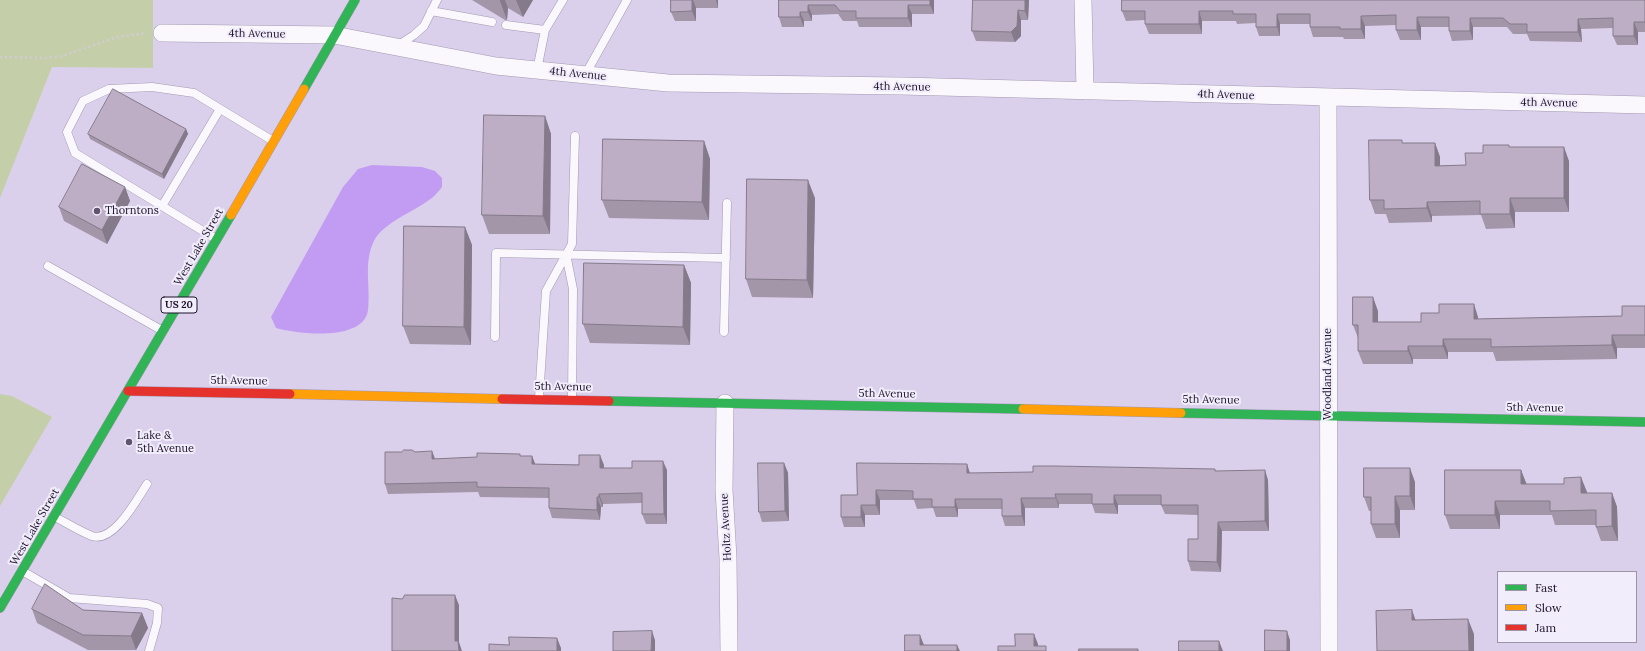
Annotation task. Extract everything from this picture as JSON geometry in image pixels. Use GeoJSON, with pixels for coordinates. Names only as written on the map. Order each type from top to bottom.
{"type":"FeatureCollection","features":[{"type":"Feature","properties":{"kind":"street","name":"West Lake Street"},"geometry":{"type":"LineString","coordinates":[[0,608],[23,572],[217,240],[355,0]]}},
{"type":"Feature","properties":{"kind":"street"},"geometry":{"type":"LineString","coordinates":[[1083,0],[1085,91]]}},
{"type":"Feature","properties":{"kind":"street","name":"4th Avenue"},"geometry":{"type":"LineString","coordinates":[[162,32],[334,35],[496,66],[668,83],[1085,91],[1645,105]]}},
{"type":"Feature","properties":{"kind":"street","name":"Woodland Avenue"},"geometry":{"type":"LineString","coordinates":[[1328,98],[1328,651]]}},
{"type":"Feature","properties":{"kind":"street","name":"5th Avenue"},"geometry":{"type":"LineString","coordinates":[[128,391],[1645,422]]}},
{"type":"Feature","properties":{"kind":"street","name":"Holtz Avenue"},"geometry":{"type":"LineString","coordinates":[[725,403],[724,490],[728,558],[729,651]]}},
{"type":"Feature","properties":{"kind":"lane"},"geometry":{"type":"LineString","coordinates":[[395,46],[414,36],[424,26],[437,0]]}},
{"type":"Feature","properties":{"kind":"lane"},"geometry":{"type":"LineString","coordinates":[[537,70],[545,30],[563,0]]}},
{"type":"Feature","properties":{"kind":"lane"},"geometry":{"type":"LineString","coordinates":[[585,75],[627,0]]}},
{"type":"Feature","properties":{"kind":"lane"},"geometry":{"type":"LineString","coordinates":[[431,11],[492,22]]}},
{"type":"Feature","properties":{"kind":"lane"},"geometry":{"type":"LineString","coordinates":[[506,25],[545,30]]}},
{"type":"Feature","properties":{"kind":"lane"},"geometry":{"type":"LineString","coordinates":[[217,240],[75,153],[67,132],[83,101],[109,89],[152,87],[194,94],[274,141]]}},
{"type":"Feature","properties":{"kind":"lane"},"geometry":{"type":"LineString","coordinates":[[162,206],[220,109]]}},
{"type":"Feature","properties":{"kind":"lane"},"geometry":{"type":"LineString","coordinates":[[539,399],[546,290],[572,244],[575,136]]}},
{"type":"Feature","properties":{"kind":"lane"},"geometry":{"type":"LineString","coordinates":[[724,332],[727,203]]}},
{"type":"Feature","properties":{"kind":"lane"},"geometry":{"type":"LineString","coordinates":[[495,337],[496,253],[726,258]]}},
{"type":"Feature","properties":{"kind":"lane"},"geometry":{"type":"LineString","coordinates":[[566,254],[573,289],[572,399]]}},
{"type":"Feature","properties":{"kind":"lane"},"geometry":{"type":"LineString","coordinates":[[48,266],[163,331]]}},
{"type":"Feature","properties":{"kind":"lane"},"geometry":{"type":"LineString","coordinates":[[54,517],[93,536],[108,534],[123,520],[147,484]]}},
{"type":"Feature","properties":{"kind":"lane"},"geometry":{"type":"LineString","coordinates":[[23,572],[69,598],[147,604],[158,608],[157,623],[149,651]]}},
{"type":"Feature","properties":{"kind":"path"},"geometry":{"type":"LineString","coordinates":[[0,57],[48,58],[62,56],[117,37],[142,33],[162,32]]}},
{"type":"Feature","properties":{"kind":"green space"},"geometry":{"type":"Polygon","coordinates":[[[0,0],[153,0],[153,68],[52,67],[0,198],[0,0]]]}},
{"type":"Feature","properties":{"kind":"green space"},"geometry":{"type":"Polygon","coordinates":[[[0,394],[12,396],[52,417],[0,506],[0,394]]]}},
{"type":"Feature","properties":{"kind":"shaded area"},"geometry":{"type":"Polygon","coordinates":[[[372,165],[422,167],[435,171],[442,178],[442,187],[431,199],[391,223],[378,235],[374,241],[369,258],[369,301],[368,310],[364,320],[355,327],[343,331],[328,333],[299,332],[276,328],[271,317],[343,187],[358,169],[372,165]]]}},
{"type":"Feature","properties":{"kind":"building"},"geometry":{"type":"Polygon","coordinates":[[[671,0],[692,0],[692,11],[671,12],[671,0]]]}},
{"type":"Feature","properties":{"kind":"building"},"geometry":{"type":"Polygon","coordinates":[[[779,0],[930,0],[930,5],[908,5],[908,18],[856,18],[856,11],[840,11],[835,5],[808,5],[808,12],[800,12],[800,17],[779,17],[779,0]]]}},
{"type":"Feature","properties":{"kind":"building"},"geometry":{"type":"Polygon","coordinates":[[[973,0],[1025,0],[1025,11],[1018,10],[1017,26],[1011,32],[972,31],[973,0]]]}},
{"type":"Feature","properties":{"kind":"building"},"geometry":{"type":"Polygon","coordinates":[[[1122,0],[1645,0],[1645,22],[1634,22],[1634,36],[1613,36],[1613,18],[1578,19],[1578,32],[1527,32],[1527,24],[1510,24],[1503,18],[1470,18],[1470,31],[1449,31],[1449,17],[1417,17],[1417,30],[1396,30],[1396,15],[1361,16],[1361,29],[1340,29],[1340,27],[1310,27],[1310,14],[1277,14],[1277,27],[1256,27],[1256,14],[1233,14],[1233,11],[1199,11],[1199,24],[1145,24],[1145,11],[1122,11],[1122,0]]]}},
{"type":"Feature","properties":{"kind":"building","name":"Thorntons"},"geometry":{"type":"Polygon","coordinates":[[[113,89],[186,129],[162,174],[88,134],[113,89]]]}},
{"type":"Feature","properties":{"kind":"building"},"geometry":{"type":"Polygon","coordinates":[[[484,115],[545,116],[543,216],[482,215],[484,115]]]}},
{"type":"Feature","properties":{"kind":"building"},"geometry":{"type":"Polygon","coordinates":[[[603,139],[704,141],[702,202],[602,200],[603,139]]]}},
{"type":"Feature","properties":{"kind":"building"},"geometry":{"type":"Polygon","coordinates":[[[1369,140],[1402,140],[1402,143],[1435,143],[1435,166],[1466,165],[1465,153],[1483,153],[1483,145],[1509,145],[1509,147],[1564,147],[1564,198],[1510,198],[1510,214],[1480,214],[1480,201],[1427,202],[1427,208],[1384,209],[1384,200],[1370,200],[1369,140]]]}},
{"type":"Feature","properties":{"kind":"building","name":"Thorntons"},"geometry":{"type":"Polygon","coordinates":[[[82,164],[125,187],[102,230],[59,207],[82,164]]]}},
{"type":"Feature","properties":{"kind":"building"},"geometry":{"type":"Polygon","coordinates":[[[747,179],[808,180],[807,280],[746,279],[747,179]]]}},
{"type":"Feature","properties":{"kind":"building"},"geometry":{"type":"Polygon","coordinates":[[[404,226],[465,227],[464,327],[403,326],[404,226]]]}},
{"type":"Feature","properties":{"kind":"building"},"geometry":{"type":"Polygon","coordinates":[[[584,263],[684,265],[683,327],[583,324],[584,263]]]}},
{"type":"Feature","properties":{"kind":"building"},"geometry":{"type":"Polygon","coordinates":[[[1353,297],[1373,297],[1373,322],[1421,322],[1421,313],[1439,313],[1439,304],[1474,304],[1474,319],[1622,316],[1622,306],[1645,306],[1645,335],[1612,335],[1612,345],[1491,347],[1491,339],[1443,339],[1443,346],[1408,346],[1408,351],[1358,351],[1358,325],[1353,325],[1353,297]]]}},
{"type":"Feature","properties":{"kind":"building"},"geometry":{"type":"Polygon","coordinates":[[[404,450],[412,450],[415,452],[432,451],[432,459],[477,457],[477,453],[520,454],[520,456],[532,456],[532,464],[579,465],[579,455],[600,455],[600,468],[632,468],[632,461],[663,461],[664,514],[642,514],[642,493],[599,494],[599,497],[597,497],[597,510],[549,508],[549,488],[477,487],[477,482],[385,484],[385,452],[401,452],[404,450]]]}},
{"type":"Feature","properties":{"kind":"building"},"geometry":{"type":"Polygon","coordinates":[[[758,463],[784,463],[785,511],[759,512],[758,463]]]}},
{"type":"Feature","properties":{"kind":"building"},"geometry":{"type":"Polygon","coordinates":[[[857,463],[967,464],[967,473],[1033,472],[1033,466],[1215,469],[1215,471],[1265,470],[1265,521],[1218,522],[1217,562],[1188,561],[1188,539],[1198,539],[1198,505],[1161,505],[1161,495],[1114,495],[1114,504],[1092,504],[1092,494],[1055,494],[1056,498],[1021,498],[1022,516],[1002,516],[1002,499],[955,499],[955,507],[932,507],[932,499],[913,499],[913,491],[876,490],[876,505],[861,505],[861,517],[841,517],[841,495],[857,495],[857,463]]]}},
{"type":"Feature","properties":{"kind":"building"},"geometry":{"type":"Polygon","coordinates":[[[1364,468],[1410,468],[1410,496],[1395,496],[1395,524],[1371,524],[1371,497],[1364,497],[1364,468]]]}},
{"type":"Feature","properties":{"kind":"building"},"geometry":{"type":"Polygon","coordinates":[[[1445,470],[1521,470],[1521,484],[1564,484],[1564,478],[1581,477],[1581,493],[1612,493],[1612,526],[1596,527],[1596,510],[1550,511],[1550,501],[1495,501],[1495,515],[1445,515],[1445,470]]]}},
{"type":"Feature","properties":{"kind":"building"},"geometry":{"type":"Polygon","coordinates":[[[45,584],[83,610],[142,613],[131,636],[83,635],[32,609],[45,584]]]}},
{"type":"Feature","properties":{"kind":"building"},"geometry":{"type":"Polygon","coordinates":[[[405,595],[455,595],[455,641],[458,641],[459,651],[392,651],[392,598],[402,599],[405,595]]]}},
{"type":"Feature","properties":{"kind":"building"},"geometry":{"type":"Polygon","coordinates":[[[1412,610],[1412,620],[1468,619],[1469,651],[1377,651],[1376,611],[1412,610]]]}},
{"type":"Feature","properties":{"kind":"building"},"geometry":{"type":"Polygon","coordinates":[[[1265,630],[1287,631],[1287,651],[1265,651],[1265,630]]]}},
{"type":"Feature","properties":{"kind":"building"},"geometry":{"type":"Polygon","coordinates":[[[652,631],[651,651],[613,651],[613,632],[652,631]]]}},
{"type":"Feature","properties":{"kind":"building"},"geometry":{"type":"Polygon","coordinates":[[[1015,634],[1034,634],[1034,646],[1046,646],[1046,651],[998,651],[998,646],[1015,646],[1015,634]]]}},
{"type":"Feature","properties":{"kind":"building"},"geometry":{"type":"Polygon","coordinates":[[[905,635],[920,635],[920,645],[957,645],[957,651],[905,651],[905,635]]]}},
{"type":"Feature","properties":{"kind":"building"},"geometry":{"type":"Polygon","coordinates":[[[509,637],[557,638],[557,651],[489,651],[489,644],[509,645],[509,637]]]}},
{"type":"Feature","properties":{"kind":"building"},"geometry":{"type":"Polygon","coordinates":[[[1179,641],[1219,641],[1219,651],[1179,651],[1179,641]]]}},
{"type":"Feature","properties":{"kind":"building"},"geometry":{"type":"Polygon","coordinates":[[[1079,649],[1138,649],[1138,651],[1079,651],[1079,649]]]}},
{"type":"Feature","properties":{"kind":"traffic: fast"},"geometry":{"type":"LineString","coordinates":[[304,89],[355,0]]}},
{"type":"Feature","properties":{"kind":"traffic: fast"},"geometry":{"type":"LineString","coordinates":[[0,608],[231,215]]}},
{"type":"Feature","properties":{"kind":"traffic: fast"},"geometry":{"type":"LineString","coordinates":[[609,401],[1023,409]]}},
{"type":"Feature","properties":{"kind":"traffic: fast"},"geometry":{"type":"LineString","coordinates":[[1181,413],[1645,422]]}},
{"type":"Feature","properties":{"kind":"traffic: slow"},"geometry":{"type":"LineString","coordinates":[[231,215],[304,89]]}},
{"type":"Feature","properties":{"kind":"traffic: slow"},"geometry":{"type":"LineString","coordinates":[[290,394],[502,399]]}},
{"type":"Feature","properties":{"kind":"traffic: slow"},"geometry":{"type":"LineString","coordinates":[[1023,409],[1181,413]]}},
{"type":"Feature","properties":{"kind":"traffic: jam"},"geometry":{"type":"LineString","coordinates":[[128,391],[290,394]]}},
{"type":"Feature","properties":{"kind":"traffic: jam"},"geometry":{"type":"LineString","coordinates":[[502,399],[609,401]]}},
{"type":"Feature","properties":{"kind":"place","name":"Thorntons"},"geometry":{"type":"Point","coordinates":[97,211]}},
{"type":"Feature","properties":{"kind":"place","name":"Lake & 5th Avenue"},"geometry":{"type":"Point","coordinates":[129,442]}}]}
